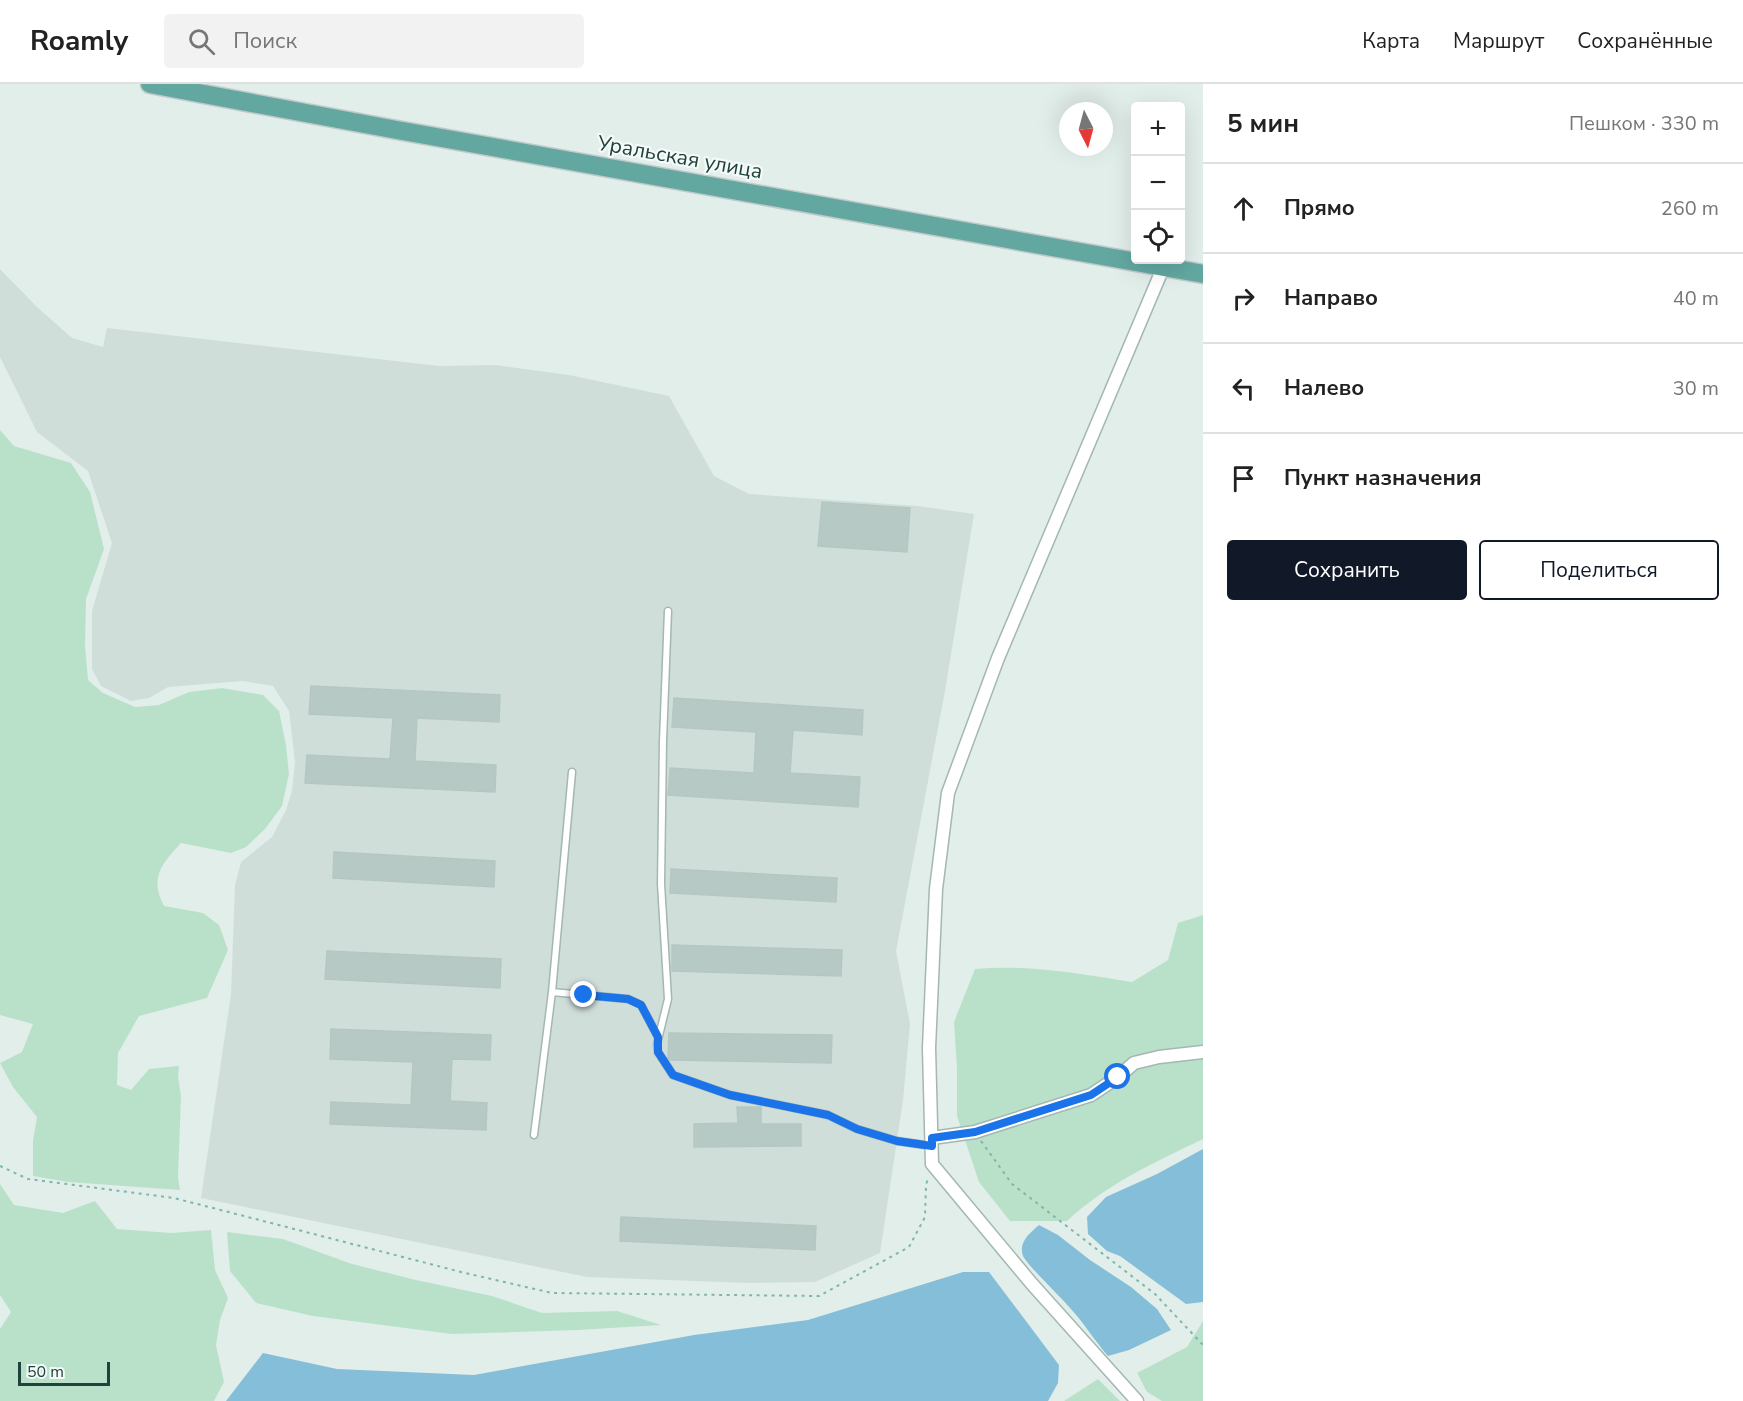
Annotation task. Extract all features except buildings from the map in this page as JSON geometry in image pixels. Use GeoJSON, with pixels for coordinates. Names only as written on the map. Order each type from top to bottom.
{"type":"FeatureCollection","features":[{"type":"Feature","properties":{"kind":"main road","name":"Уральская улица"},"geometry":{"type":"LineString","coordinates":[[150,84],[1203,274]]}},
{"type":"Feature","properties":{"kind":"street"},"geometry":{"type":"LineString","coordinates":[[1137,1401],[1032,1284],[932,1164],[929,1048],[936,900],[948,792],[998,658],[1163,268]]}},
{"type":"Feature","properties":{"kind":"street"},"geometry":{"type":"LineString","coordinates":[[932,1142],[975,1132],[1091,1095],[1134,1063],[1159,1057],[1203,1052]]}},
{"type":"Feature","properties":{"kind":"lane"},"geometry":{"type":"LineString","coordinates":[[668,611],[661,884],[668,999],[666,1014],[658,1037],[658,1052],[673,1075],[730,1095],[828,1115],[857,1129],[897,1141],[932,1142]]}},
{"type":"Feature","properties":{"kind":"lane"},"geometry":{"type":"LineString","coordinates":[[534,1135],[552,992],[572,772]]}},
{"type":"Feature","properties":{"kind":"lane"},"geometry":{"type":"LineString","coordinates":[[552,992],[628,999],[641,1005],[658,1037]]}},
{"type":"Feature","properties":{"kind":"path"},"geometry":{"type":"LineString","coordinates":[[975,1132],[1012,1184],[1155,1294],[1203,1345]]}},
{"type":"Feature","properties":{"kind":"path"},"geometry":{"type":"LineString","coordinates":[[0,1166],[28,1179],[174,1198],[460,1272],[552,1293],[819,1296],[909,1246],[925,1217],[926,1185],[932,1164]]}},
{"type":"Feature","properties":{"kind":"shaded area"},"geometry":{"type":"Polygon","coordinates":[[[0,269],[37,307],[72,338],[103,347],[107,328],[439,366],[495,365],[569,375],[669,396],[714,476],[749,494],[918,506],[974,514],[945,691],[896,951],[910,1024],[903,1100],[880,1253],[815,1282],[749,1283],[587,1277],[201,1198],[231,994],[235,885],[241,862],[272,837],[286,810],[292,791],[295,762],[289,711],[273,686],[243,681],[168,687],[149,698],[131,701],[101,686],[92,669],[92,611],[112,543],[88,471],[37,432],[0,357],[0,269]]]}},
{"type":"Feature","properties":{"kind":"green space"},"geometry":{"type":"Polygon","coordinates":[[[0,430],[14,446],[71,463],[90,492],[104,549],[86,599],[85,646],[88,680],[103,693],[135,707],[159,705],[189,692],[222,688],[263,695],[279,711],[289,774],[282,806],[265,829],[246,847],[231,853],[181,843],[163,865],[158,879],[164,906],[203,913],[219,925],[228,950],[207,998],[139,1016],[118,1053],[117,1085],[131,1090],[149,1069],[179,1066],[181,1096],[178,1177],[180,1190],[68,1182],[33,1176],[33,1141],[37,1117],[13,1087],[0,1063],[22,1052],[33,1024],[0,1015],[0,430]]]}},
{"type":"Feature","properties":{"kind":"green space"},"geometry":{"type":"Polygon","coordinates":[[[1203,915],[1203,1139],[1149,1165],[1115,1185],[1067,1221],[1010,1221],[979,1182],[957,1116],[954,1022],[975,969],[1034,969],[1132,982],[1168,960],[1178,923],[1203,915]]]}},
{"type":"Feature","properties":{"kind":"green space"},"geometry":{"type":"Polygon","coordinates":[[[0,1184],[14,1205],[63,1213],[95,1201],[117,1229],[171,1233],[211,1230],[215,1270],[228,1298],[220,1320],[216,1345],[224,1382],[214,1401],[0,1401],[0,1329],[11,1312],[0,1295],[0,1184]]]}},
{"type":"Feature","properties":{"kind":"green space"},"geometry":{"type":"Polygon","coordinates":[[[227,1232],[283,1239],[352,1264],[492,1296],[542,1313],[617,1311],[661,1325],[452,1334],[313,1316],[256,1303],[230,1271],[227,1232]]]}},
{"type":"Feature","properties":{"kind":"green space"},"geometry":{"type":"Polygon","coordinates":[[[1203,1321],[1203,1401],[1162,1401],[1147,1392],[1137,1373],[1187,1347],[1203,1321]]]}},
{"type":"Feature","properties":{"kind":"green space"},"geometry":{"type":"Polygon","coordinates":[[[1098,1379],[1120,1401],[1064,1401],[1098,1379]]]}},
{"type":"Feature","properties":{"kind":"water"},"geometry":{"type":"Polygon","coordinates":[[[1203,1149],[1203,1302],[1186,1304],[1120,1256],[1107,1251],[1088,1234],[1087,1217],[1106,1197],[1157,1174],[1203,1149]]]}},
{"type":"Feature","properties":{"kind":"water"},"geometry":{"type":"Polygon","coordinates":[[[1039,1225],[1058,1235],[1131,1287],[1157,1309],[1171,1330],[1129,1350],[1108,1356],[1075,1314],[1023,1256],[1023,1242],[1039,1225]]]}},
{"type":"Feature","properties":{"kind":"water"},"geometry":{"type":"Polygon","coordinates":[[[963,1272],[989,1272],[1059,1365],[1058,1383],[1048,1401],[226,1401],[263,1353],[337,1369],[474,1375],[694,1335],[808,1320],[963,1272]]]}},
{"type":"Feature","properties":{"kind":"route"},"geometry":{"type":"LineString","coordinates":[[584,995],[628,999],[641,1005],[658,1037],[658,1052],[673,1075],[730,1095],[828,1115],[857,1129],[897,1141],[932,1146],[932,1138],[975,1132],[1091,1095],[1118,1077]]}}]}
